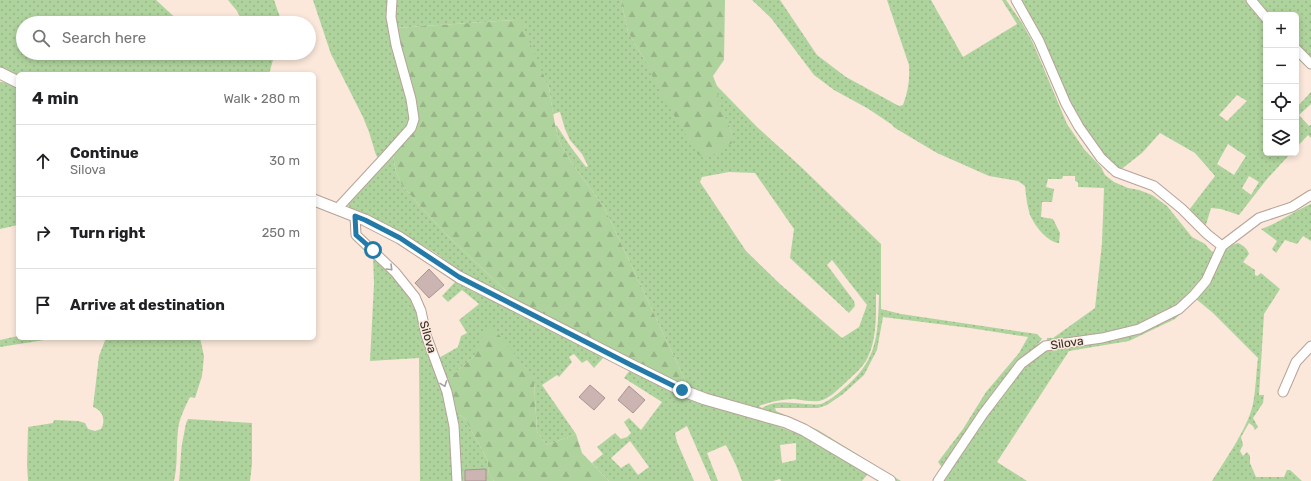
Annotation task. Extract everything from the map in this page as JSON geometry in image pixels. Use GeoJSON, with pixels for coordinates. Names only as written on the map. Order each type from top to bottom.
{"type":"FeatureCollection","features":[{"type":"Feature","properties":{"kind":"street"},"geometry":{"type":"LineString","coordinates":[[337,209],[411,128],[414,119],[411,99],[396,45],[392,24],[392,0]]}},
{"type":"Feature","properties":{"kind":"street"},"geometry":{"type":"LineString","coordinates":[[1016,0],[1039,41],[1066,104],[1079,127],[1101,158],[1116,172],[1154,186],[1182,209],[1222,246]]}},
{"type":"Feature","properties":{"kind":"street"},"geometry":{"type":"LineString","coordinates":[[1251,0],[1263,14]]}},
{"type":"Feature","properties":{"kind":"street"},"geometry":{"type":"LineString","coordinates":[[1299,52],[1311,64]]}},
{"type":"Feature","properties":{"kind":"street"},"geometry":{"type":"LineString","coordinates":[[0,73],[16,81]]}},
{"type":"Feature","properties":{"kind":"street","name":"Silova"},"geometry":{"type":"LineString","coordinates":[[938,481],[983,414],[1021,364],[1045,346],[1102,338],[1139,329],[1179,309],[1194,296],[1206,281],[1222,246],[1259,218],[1292,207],[1311,195]]}},
{"type":"Feature","properties":{"kind":"street"},"geometry":{"type":"LineString","coordinates":[[316,201],[365,220],[400,238],[459,277],[682,390],[705,399],[786,422],[804,430],[890,481]]}},
{"type":"Feature","properties":{"kind":"street","name":"Silova"},"geometry":{"type":"LineString","coordinates":[[355,216],[356,235],[395,272],[414,297],[421,311],[426,335],[447,392],[454,426],[457,481]]}},
{"type":"Feature","properties":{"kind":"street"},"geometry":{"type":"LineString","coordinates":[[1283,392],[1296,362],[1311,346]]}},
{"type":"Feature","properties":{"kind":"green space"},"geometry":{"type":"Polygon","coordinates":[[[0,0],[156,0],[173,16],[16,16],[16,60],[273,60],[270,72],[16,72],[16,77],[0,68],[0,0]]]}},
{"type":"Feature","properties":{"kind":"green space"},"geometry":{"type":"Polygon","coordinates":[[[228,0],[274,0],[280,16],[240,16],[228,0]]]}},
{"type":"Feature","properties":{"kind":"green space"},"geometry":{"type":"Polygon","coordinates":[[[313,0],[390,0],[411,100],[410,126],[380,161],[376,155],[363,117],[331,54],[313,0]]]}},
{"type":"Feature","properties":{"kind":"green space"},"geometry":{"type":"Polygon","coordinates":[[[394,0],[621,0],[628,32],[644,59],[732,133],[717,100],[717,86],[757,127],[881,244],[881,309],[901,314],[1037,334],[1042,339],[943,469],[938,462],[963,429],[986,392],[1019,353],[1028,337],[883,317],[877,350],[864,375],[843,394],[827,405],[818,408],[775,408],[776,411],[818,430],[901,481],[896,481],[829,439],[684,385],[686,382],[604,207],[571,162],[560,143],[555,125],[586,167],[588,166],[582,154],[570,140],[560,112],[553,114],[549,88],[514,20],[395,28],[394,0]],[[729,172],[702,177],[700,182],[746,251],[780,284],[842,338],[859,327],[867,305],[832,260],[827,265],[854,301],[855,306],[849,313],[790,258],[794,229],[755,173],[729,172]],[[876,294],[875,326],[871,350],[866,361],[854,375],[823,400],[813,401],[794,399],[772,402],[759,406],[762,408],[767,405],[783,403],[821,404],[835,396],[854,380],[869,359],[873,348],[879,310],[879,295],[876,294]]]}},
{"type":"Feature","properties":{"kind":"green space"},"geometry":{"type":"Polygon","coordinates":[[[621,0],[725,0],[724,60],[713,76],[717,86],[718,100],[732,133],[732,143],[708,158],[703,158],[698,154],[662,96],[644,59],[628,32],[621,0]]]}},
{"type":"Feature","properties":{"kind":"green space"},"geometry":{"type":"Polygon","coordinates":[[[752,0],[780,0],[817,55],[846,77],[899,106],[903,105],[906,95],[909,80],[909,65],[887,0],[931,0],[963,57],[1017,24],[1002,0],[1006,0],[1022,23],[1033,43],[1067,124],[1084,149],[1101,167],[1105,175],[1114,182],[1128,188],[1152,195],[1167,206],[1192,237],[1205,244],[1211,251],[1218,253],[1199,287],[1168,314],[1119,333],[1047,342],[1047,338],[1053,338],[1095,308],[1102,243],[1104,188],[1078,187],[1078,182],[1075,181],[1075,176],[1063,176],[1062,179],[1048,179],[1046,187],[1054,189],[1052,202],[1042,202],[1041,217],[1053,219],[1060,233],[1059,243],[1050,240],[1038,228],[1030,215],[1027,205],[1025,186],[1018,181],[989,176],[937,153],[895,128],[867,108],[834,90],[814,75],[771,18],[752,0]]]}},
{"type":"Feature","properties":{"kind":"green space"},"geometry":{"type":"Polygon","coordinates":[[[1019,0],[1246,0],[1263,19],[1263,156],[1288,156],[1267,179],[1239,215],[1221,209],[1211,208],[1205,228],[1189,210],[1215,176],[1195,153],[1160,133],[1142,153],[1119,171],[1111,164],[1078,121],[1019,0]],[[1237,95],[1219,115],[1227,121],[1247,101],[1237,95]],[[1228,144],[1217,164],[1234,175],[1246,156],[1228,144]],[[1249,176],[1242,188],[1251,195],[1259,182],[1249,176]]]}},
{"type":"Feature","properties":{"kind":"green space"},"geometry":{"type":"Polygon","coordinates":[[[1253,0],[1311,0],[1311,60],[1299,47],[1299,12],[1264,12],[1253,0]]]}},
{"type":"Feature","properties":{"kind":"green space"},"geometry":{"type":"Polygon","coordinates":[[[514,20],[521,22],[549,88],[555,125],[560,143],[571,162],[604,207],[686,382],[684,385],[506,299],[506,291],[450,238],[402,185],[396,172],[393,155],[411,133],[416,122],[395,28],[514,20]]]}},
{"type":"Feature","properties":{"kind":"green space"},"geometry":{"type":"Polygon","coordinates":[[[0,82],[16,86],[16,225],[0,229],[0,82]]]}},
{"type":"Feature","properties":{"kind":"green space"},"geometry":{"type":"Polygon","coordinates":[[[1311,92],[1311,104],[1299,115],[1299,105],[1311,92]]]}},
{"type":"Feature","properties":{"kind":"green space"},"geometry":{"type":"Polygon","coordinates":[[[1299,115],[1309,126],[1311,125],[1311,138],[1308,135],[1299,145],[1299,115]]]}},
{"type":"Feature","properties":{"kind":"green space"},"geometry":{"type":"Polygon","coordinates":[[[393,155],[396,172],[402,185],[450,238],[506,291],[506,299],[462,273],[437,254],[399,231],[351,209],[348,205],[348,199],[393,155]]]}},
{"type":"Feature","properties":{"kind":"green space"},"geometry":{"type":"Polygon","coordinates":[[[1311,204],[1311,241],[1303,236],[1297,244],[1285,240],[1276,253],[1272,249],[1277,241],[1261,229],[1274,224],[1311,204]]]}},
{"type":"Feature","properties":{"kind":"green space"},"geometry":{"type":"Polygon","coordinates":[[[1238,243],[1245,247],[1249,254],[1243,262],[1255,270],[1255,275],[1257,276],[1261,273],[1280,289],[1264,314],[1259,395],[1264,395],[1263,403],[1253,418],[1258,427],[1255,430],[1249,423],[1241,437],[1243,445],[1240,451],[1243,456],[1247,452],[1250,456],[1250,463],[1256,477],[1284,477],[1287,470],[1290,470],[1302,481],[1212,481],[1236,444],[1250,413],[1254,398],[1258,358],[1213,313],[1196,299],[1175,319],[1129,341],[1069,351],[997,462],[1027,481],[944,481],[989,411],[1018,371],[1047,349],[1164,321],[1217,267],[1225,251],[1232,245],[1238,243]]]}},
{"type":"Feature","properties":{"kind":"green space"},"geometry":{"type":"Polygon","coordinates":[[[373,255],[407,289],[418,310],[417,319],[422,327],[448,404],[455,481],[420,481],[419,358],[370,361],[374,284],[373,255]]]}},
{"type":"Feature","properties":{"kind":"green space"},"geometry":{"type":"Polygon","coordinates":[[[457,280],[472,291],[604,357],[594,368],[587,360],[582,363],[574,354],[569,357],[572,362],[559,377],[557,375],[542,385],[576,434],[547,445],[537,432],[534,381],[537,381],[524,366],[477,353],[447,380],[437,359],[458,347],[461,336],[467,333],[459,320],[479,304],[462,290],[448,302],[442,296],[457,280]]]}},
{"type":"Feature","properties":{"kind":"green space"},"geometry":{"type":"Polygon","coordinates":[[[488,328],[495,330],[524,366],[538,380],[534,382],[537,432],[547,445],[576,434],[582,453],[609,481],[494,481],[489,474],[487,459],[465,419],[460,415],[454,416],[447,380],[474,356],[484,331],[488,328]]]}},
{"type":"Feature","properties":{"kind":"green space"},"geometry":{"type":"Polygon","coordinates":[[[16,336],[16,340],[44,340],[0,347],[0,340],[16,336]]]}},
{"type":"Feature","properties":{"kind":"green space"},"geometry":{"type":"Polygon","coordinates":[[[105,340],[200,340],[204,356],[202,376],[195,398],[190,397],[180,422],[177,436],[174,481],[28,481],[28,427],[53,423],[54,420],[78,421],[85,423],[88,429],[95,431],[101,429],[103,426],[103,416],[96,408],[93,407],[99,356],[105,340]]]}},
{"type":"Feature","properties":{"kind":"green space"},"geometry":{"type":"Polygon","coordinates":[[[630,370],[801,435],[868,474],[862,481],[781,481],[780,479],[773,481],[742,481],[726,445],[707,453],[718,481],[711,481],[687,426],[675,433],[677,442],[694,481],[609,481],[592,463],[603,454],[597,447],[615,433],[621,439],[627,437],[631,433],[624,422],[629,418],[641,430],[662,402],[624,378],[630,370]],[[630,441],[611,458],[621,468],[629,463],[638,475],[649,467],[630,441]],[[796,443],[780,445],[782,463],[796,460],[796,443]]]}},
{"type":"Feature","properties":{"kind":"green space"},"geometry":{"type":"Polygon","coordinates":[[[460,415],[465,419],[487,459],[489,474],[494,481],[460,481],[454,416],[460,415]]]}},
{"type":"Feature","properties":{"kind":"green space"},"geometry":{"type":"Polygon","coordinates":[[[188,419],[252,423],[252,464],[250,481],[179,481],[182,445],[188,419]]]}},
{"type":"Feature","properties":{"kind":"building"},"geometry":{"type":"Polygon","coordinates":[[[429,269],[444,285],[429,298],[415,283],[429,269]]]}},
{"type":"Feature","properties":{"kind":"building"},"geometry":{"type":"Polygon","coordinates":[[[590,385],[605,398],[594,410],[579,397],[590,385]]]}},
{"type":"Feature","properties":{"kind":"building"},"geometry":{"type":"Polygon","coordinates":[[[629,386],[645,400],[633,413],[618,400],[629,386]]]}},
{"type":"Feature","properties":{"kind":"building"},"geometry":{"type":"Polygon","coordinates":[[[486,469],[486,481],[465,481],[465,470],[486,469]]]}},
{"type":"Feature","properties":{"kind":"route"},"geometry":{"type":"LineString","coordinates":[[373,250],[356,235],[355,216],[400,238],[459,277],[504,301],[682,390]]}}]}
